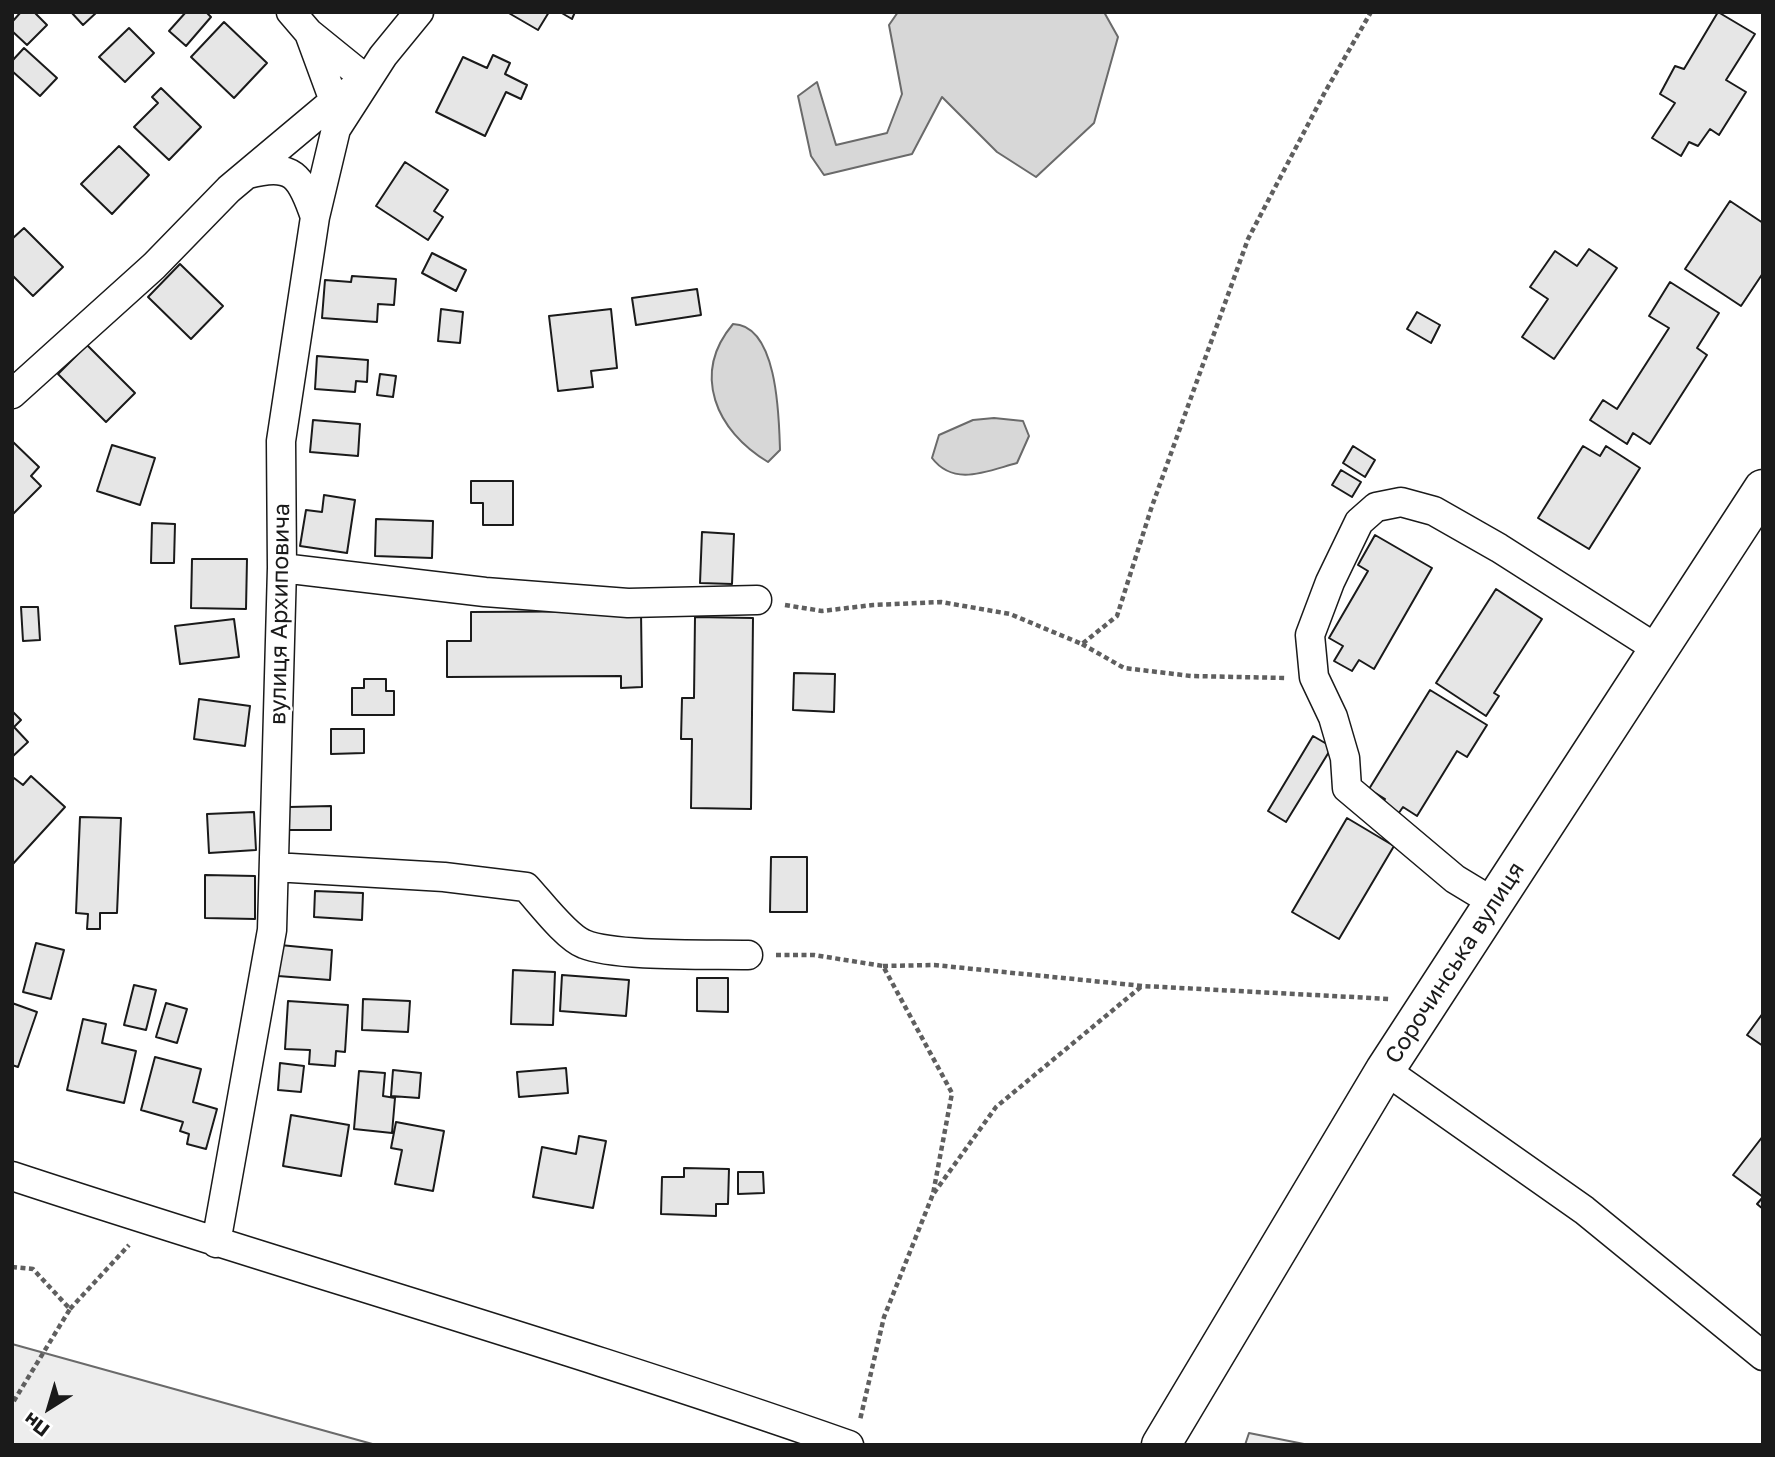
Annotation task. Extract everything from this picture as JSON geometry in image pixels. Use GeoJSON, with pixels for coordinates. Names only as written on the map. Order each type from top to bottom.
{"type":"FeatureCollection","features":[{"type":"Feature","properties":{"kind":"main road","name":"Сорочинська вулиця"},"geometry":{"type":"LineString","coordinates":[[1161,1445],[1385,1070],[1763,489]]}},
{"type":"Feature","properties":{"kind":"street"},"geometry":{"type":"LineString","coordinates":[[290,12],[309,33],[367,80]]}},
{"type":"Feature","properties":{"kind":"street","name":"вулиця Архиповича"},"geometry":{"type":"LineString","coordinates":[[216,1243],[272,930],[282,568],[281,440],[315,217],[335,115],[367,80],[383,55],[419,12]]}},
{"type":"Feature","properties":{"kind":"street"},"geometry":{"type":"LineString","coordinates":[[12,394],[154,266],[229,189],[335,115],[309,33]]}},
{"type":"Feature","properties":{"kind":"street"},"geometry":{"type":"LineString","coordinates":[[248,174],[272,168],[287,171],[304,185],[315,217]]}},
{"type":"Feature","properties":{"kind":"street"},"geometry":{"type":"LineString","coordinates":[[1493,902],[1455,879],[1347,788],[1345,758],[1336,727],[1314,677],[1310,635],[1330,582],[1359,522],[1376,507],[1401,502],[1434,511],[1499,548],[1660,650]]}},
{"type":"Feature","properties":{"kind":"street"},"geometry":{"type":"LineString","coordinates":[[282,568],[485,592],[628,603],[757,600]]}},
{"type":"Feature","properties":{"kind":"street"},"geometry":{"type":"LineString","coordinates":[[274,867],[444,877],[526,887],[547,911],[584,944],[624,950],[748,955]]}},
{"type":"Feature","properties":{"kind":"street"},"geometry":{"type":"LineString","coordinates":[[1385,1070],[1584,1210],[1763,1356]]}},
{"type":"Feature","properties":{"kind":"street"},"geometry":{"type":"LineString","coordinates":[[12,1176],[216,1243],[715,1398],[853,1438]]}},
{"type":"Feature","properties":{"kind":"path"},"geometry":{"type":"LineString","coordinates":[[1082,644],[1117,616],[1151,509],[1248,239],[1325,92],[1371,12]]}},
{"type":"Feature","properties":{"kind":"path"},"geometry":{"type":"LineString","coordinates":[[757,600],[822,611],[873,605],[941,602],[1010,614],[1082,644],[1124,668],[1256,679],[1314,677]]}},
{"type":"Feature","properties":{"kind":"path"},"geometry":{"type":"LineString","coordinates":[[748,955],[814,955],[883,966],[934,965],[1143,986],[1429,1001]]}},
{"type":"Feature","properties":{"kind":"path"},"geometry":{"type":"LineString","coordinates":[[853,1438],[884,1317],[933,1194],[951,1093],[883,966]]}},
{"type":"Feature","properties":{"kind":"path"},"geometry":{"type":"LineString","coordinates":[[933,1194],[996,1107],[1143,986]]}},
{"type":"Feature","properties":{"kind":"path"},"geometry":{"type":"LineString","coordinates":[[12,1404],[70,1309],[152,1222]]}},
{"type":"Feature","properties":{"kind":"path"},"geometry":{"type":"LineString","coordinates":[[12,1267],[33,1269],[70,1309]]}},
{"type":"Feature","properties":{"kind":"shaded area"},"geometry":{"type":"Polygon","coordinates":[[[898,12],[1104,12],[1118,37],[1094,123],[1036,177],[997,152],[942,97],[912,154],[824,175],[811,156],[798,96],[817,82],[836,145],[887,133],[902,94],[889,25],[898,12]]]}},
{"type":"Feature","properties":{"kind":"shaded area"},"geometry":{"type":"Polygon","coordinates":[[[733,324],[748,328],[759,340],[773,375],[780,450],[768,462],[735,434],[723,418],[715,400],[713,362],[720,343],[733,324]]]}},
{"type":"Feature","properties":{"kind":"shaded area"},"geometry":{"type":"Polygon","coordinates":[[[994,418],[1023,421],[1029,436],[1017,463],[983,473],[961,474],[950,472],[932,458],[939,435],[973,420],[994,418]]]}},
{"type":"Feature","properties":{"kind":"shaded area"},"geometry":{"type":"Polygon","coordinates":[[[12,1344],[376,1445],[12,1445],[12,1344]]]}},
{"type":"Feature","properties":{"kind":"shaded area"},"geometry":{"type":"Polygon","coordinates":[[[1249,1433],[1309,1445],[1245,1445],[1249,1433]]]}},
{"type":"Feature","properties":{"kind":"building"},"geometry":{"type":"Polygon","coordinates":[[[21,12],[34,12],[47,25],[27,45],[12,31],[12,22],[21,12]]]}},
{"type":"Feature","properties":{"kind":"building"},"geometry":{"type":"Polygon","coordinates":[[[71,12],[97,12],[83,25],[71,12]]]}},
{"type":"Feature","properties":{"kind":"building"},"geometry":{"type":"Polygon","coordinates":[[[186,12],[206,12],[211,17],[186,46],[169,31],[186,12]]]}},
{"type":"Feature","properties":{"kind":"building"},"geometry":{"type":"Polygon","coordinates":[[[507,12],[549,12],[538,30],[507,12]]]}},
{"type":"Feature","properties":{"kind":"building"},"geometry":{"type":"Polygon","coordinates":[[[560,12],[575,12],[572,19],[560,12]]]}},
{"type":"Feature","properties":{"kind":"building"},"geometry":{"type":"Polygon","coordinates":[[[1718,12],[1755,34],[1726,80],[1746,92],[1719,135],[1710,129],[1698,146],[1689,142],[1681,156],[1652,138],[1675,103],[1660,94],[1675,66],[1684,69],[1718,12]]]}},
{"type":"Feature","properties":{"kind":"building"},"geometry":{"type":"Polygon","coordinates":[[[224,22],[267,63],[234,98],[191,57],[224,22]]]}},
{"type":"Feature","properties":{"kind":"building"},"geometry":{"type":"Polygon","coordinates":[[[129,28],[154,53],[125,82],[99,57],[129,28]]]}},
{"type":"Feature","properties":{"kind":"building"},"geometry":{"type":"Polygon","coordinates":[[[24,48],[57,78],[40,96],[12,71],[12,61],[24,48]]]}},
{"type":"Feature","properties":{"kind":"building"},"geometry":{"type":"Polygon","coordinates":[[[493,55],[510,63],[505,74],[527,85],[521,99],[506,92],[485,136],[436,112],[463,57],[487,68],[493,55]]]}},
{"type":"Feature","properties":{"kind":"building"},"geometry":{"type":"Polygon","coordinates":[[[161,88],[201,127],[169,160],[134,127],[158,103],[152,97],[161,88]]]}},
{"type":"Feature","properties":{"kind":"building"},"geometry":{"type":"Polygon","coordinates":[[[119,146],[149,175],[112,214],[81,184],[119,146]]]}},
{"type":"Feature","properties":{"kind":"building"},"geometry":{"type":"Polygon","coordinates":[[[405,162],[448,190],[434,211],[443,217],[428,240],[376,206],[405,162]]]}},
{"type":"Feature","properties":{"kind":"building"},"geometry":{"type":"Polygon","coordinates":[[[1730,201],[1763,223],[1763,273],[1741,306],[1685,269],[1730,201]]]}},
{"type":"Feature","properties":{"kind":"building"},"geometry":{"type":"Polygon","coordinates":[[[24,228],[63,267],[33,296],[12,275],[12,239],[24,228]]]}},
{"type":"Feature","properties":{"kind":"building"},"geometry":{"type":"Polygon","coordinates":[[[1589,249],[1617,268],[1554,359],[1522,337],[1548,299],[1530,287],[1555,251],[1577,266],[1589,249]]]}},
{"type":"Feature","properties":{"kind":"building"},"geometry":{"type":"Polygon","coordinates":[[[432,253],[466,270],[456,291],[422,273],[432,253]]]}},
{"type":"Feature","properties":{"kind":"building"},"geometry":{"type":"Polygon","coordinates":[[[180,264],[223,306],[191,339],[148,297],[180,264]]]}},
{"type":"Feature","properties":{"kind":"building"},"geometry":{"type":"Polygon","coordinates":[[[352,276],[396,279],[394,305],[378,304],[377,322],[322,318],[325,280],[351,282],[352,276]]]}},
{"type":"Feature","properties":{"kind":"building"},"geometry":{"type":"Polygon","coordinates":[[[1670,282],[1719,313],[1697,348],[1707,355],[1650,444],[1633,433],[1627,444],[1590,420],[1603,400],[1617,409],[1669,328],[1649,316],[1670,282]]]}},
{"type":"Feature","properties":{"kind":"building"},"geometry":{"type":"Polygon","coordinates":[[[697,289],[701,315],[636,325],[632,298],[697,289]]]}},
{"type":"Feature","properties":{"kind":"building"},"geometry":{"type":"Polygon","coordinates":[[[441,309],[463,312],[460,343],[438,341],[441,309]]]}},
{"type":"Feature","properties":{"kind":"building"},"geometry":{"type":"Polygon","coordinates":[[[611,309],[617,368],[591,371],[593,387],[558,391],[549,316],[611,309]]]}},
{"type":"Feature","properties":{"kind":"building"},"geometry":{"type":"Polygon","coordinates":[[[1417,312],[1440,325],[1431,343],[1407,329],[1417,312]]]}},
{"type":"Feature","properties":{"kind":"building"},"geometry":{"type":"Polygon","coordinates":[[[87,345],[135,393],[106,422],[58,374],[87,345]]]}},
{"type":"Feature","properties":{"kind":"building"},"geometry":{"type":"Polygon","coordinates":[[[317,356],[368,360],[367,382],[356,381],[355,392],[315,389],[317,356]]]}},
{"type":"Feature","properties":{"kind":"building"},"geometry":{"type":"Polygon","coordinates":[[[380,374],[396,376],[393,397],[377,395],[380,374]]]}},
{"type":"Feature","properties":{"kind":"building"},"geometry":{"type":"Polygon","coordinates":[[[313,420],[360,424],[358,456],[310,452],[313,420]]]}},
{"type":"Feature","properties":{"kind":"building"},"geometry":{"type":"Polygon","coordinates":[[[12,441],[39,467],[31,476],[41,486],[12,515],[12,441]]]}},
{"type":"Feature","properties":{"kind":"building"},"geometry":{"type":"Polygon","coordinates":[[[112,445],[155,458],[140,505],[97,491],[112,445]]]}},
{"type":"Feature","properties":{"kind":"building"},"geometry":{"type":"Polygon","coordinates":[[[1353,446],[1375,460],[1365,477],[1343,463],[1353,446]]]}},
{"type":"Feature","properties":{"kind":"building"},"geometry":{"type":"Polygon","coordinates":[[[1583,446],[1600,456],[1606,446],[1640,468],[1589,549],[1538,518],[1583,446]]]}},
{"type":"Feature","properties":{"kind":"building"},"geometry":{"type":"Polygon","coordinates":[[[1341,470],[1361,482],[1352,497],[1332,485],[1341,470]]]}},
{"type":"Feature","properties":{"kind":"building"},"geometry":{"type":"Polygon","coordinates":[[[471,481],[513,481],[513,525],[483,525],[483,503],[471,503],[471,481]]]}},
{"type":"Feature","properties":{"kind":"building"},"geometry":{"type":"Polygon","coordinates":[[[324,495],[355,500],[347,553],[300,546],[306,510],[322,512],[324,495]]]}},
{"type":"Feature","properties":{"kind":"building"},"geometry":{"type":"Polygon","coordinates":[[[376,519],[433,521],[432,558],[375,556],[376,519]]]}},
{"type":"Feature","properties":{"kind":"building"},"geometry":{"type":"Polygon","coordinates":[[[152,523],[175,524],[174,563],[151,563],[152,523]]]}},
{"type":"Feature","properties":{"kind":"building"},"geometry":{"type":"Polygon","coordinates":[[[702,532],[734,534],[732,584],[700,583],[702,532]]]}},
{"type":"Feature","properties":{"kind":"building"},"geometry":{"type":"Polygon","coordinates":[[[1375,535],[1432,568],[1374,669],[1359,660],[1352,671],[1334,661],[1343,646],[1329,638],[1368,571],[1358,565],[1375,535]]]}},
{"type":"Feature","properties":{"kind":"building"},"geometry":{"type":"Polygon","coordinates":[[[192,559],[247,559],[246,609],[191,608],[192,559]]]}},
{"type":"Feature","properties":{"kind":"building"},"geometry":{"type":"Polygon","coordinates":[[[1496,589],[1542,619],[1494,693],[1499,696],[1486,716],[1436,683],[1496,589]]]}},
{"type":"Feature","properties":{"kind":"building"},"geometry":{"type":"Polygon","coordinates":[[[21,607],[38,607],[40,640],[23,641],[21,607]]]}},
{"type":"Feature","properties":{"kind":"building"},"geometry":{"type":"Polygon","coordinates":[[[641,611],[642,687],[621,688],[621,676],[447,677],[447,641],[471,641],[471,612],[641,611]]]}},
{"type":"Feature","properties":{"kind":"building"},"geometry":{"type":"Polygon","coordinates":[[[695,617],[753,618],[751,809],[691,808],[692,739],[681,739],[682,698],[694,698],[695,617]]]}},
{"type":"Feature","properties":{"kind":"building"},"geometry":{"type":"Polygon","coordinates":[[[234,619],[239,657],[180,664],[175,626],[234,619]]]}},
{"type":"Feature","properties":{"kind":"building"},"geometry":{"type":"Polygon","coordinates":[[[794,673],[835,674],[834,712],[793,710],[794,673]]]}},
{"type":"Feature","properties":{"kind":"building"},"geometry":{"type":"Polygon","coordinates":[[[364,679],[386,679],[386,691],[394,691],[394,715],[352,715],[352,688],[364,688],[364,679]]]}},
{"type":"Feature","properties":{"kind":"building"},"geometry":{"type":"Polygon","coordinates":[[[1430,690],[1487,725],[1467,757],[1457,751],[1417,816],[1403,807],[1396,817],[1380,807],[1385,799],[1369,789],[1430,690]]]}},
{"type":"Feature","properties":{"kind":"building"},"geometry":{"type":"Polygon","coordinates":[[[199,699],[250,706],[245,746],[194,739],[199,699]]]}},
{"type":"Feature","properties":{"kind":"building"},"geometry":{"type":"Polygon","coordinates":[[[12,711],[21,720],[14,727],[28,742],[12,757],[12,711]]]}},
{"type":"Feature","properties":{"kind":"building"},"geometry":{"type":"Polygon","coordinates":[[[331,729],[364,729],[364,753],[331,754],[331,729]]]}},
{"type":"Feature","properties":{"kind":"building"},"geometry":{"type":"Polygon","coordinates":[[[1313,736],[1332,747],[1286,822],[1268,811],[1313,736]]]}},
{"type":"Feature","properties":{"kind":"building"},"geometry":{"type":"Polygon","coordinates":[[[31,776],[65,807],[12,865],[12,780],[14,778],[23,785],[31,776]]]}},
{"type":"Feature","properties":{"kind":"building"},"geometry":{"type":"Polygon","coordinates":[[[331,806],[331,830],[289,830],[289,807],[331,806]]]}},
{"type":"Feature","properties":{"kind":"building"},"geometry":{"type":"Polygon","coordinates":[[[254,812],[256,850],[209,853],[207,814],[254,812]]]}},
{"type":"Feature","properties":{"kind":"building"},"geometry":{"type":"Polygon","coordinates":[[[80,817],[121,818],[117,913],[100,913],[100,929],[87,929],[88,914],[76,913],[80,817]]]}},
{"type":"Feature","properties":{"kind":"building"},"geometry":{"type":"Polygon","coordinates":[[[1347,818],[1394,846],[1339,939],[1292,912],[1347,818]]]}},
{"type":"Feature","properties":{"kind":"building"},"geometry":{"type":"Polygon","coordinates":[[[771,857],[807,857],[807,912],[770,912],[771,857]]]}},
{"type":"Feature","properties":{"kind":"building"},"geometry":{"type":"Polygon","coordinates":[[[205,875],[255,876],[255,919],[205,918],[205,875]]]}},
{"type":"Feature","properties":{"kind":"building"},"geometry":{"type":"Polygon","coordinates":[[[315,891],[363,893],[362,920],[314,917],[315,891]]]}},
{"type":"Feature","properties":{"kind":"building"},"geometry":{"type":"Polygon","coordinates":[[[36,943],[64,950],[51,999],[23,992],[36,943]]]}},
{"type":"Feature","properties":{"kind":"building"},"geometry":{"type":"Polygon","coordinates":[[[280,945],[332,950],[330,980],[278,976],[280,945]]]}},
{"type":"Feature","properties":{"kind":"building"},"geometry":{"type":"Polygon","coordinates":[[[513,970],[555,972],[553,1025],[511,1024],[513,970]]]}},
{"type":"Feature","properties":{"kind":"building"},"geometry":{"type":"Polygon","coordinates":[[[562,975],[629,980],[626,1016],[560,1011],[562,975]]]}},
{"type":"Feature","properties":{"kind":"building"},"geometry":{"type":"Polygon","coordinates":[[[697,978],[728,978],[728,1012],[697,1011],[697,978]]]}},
{"type":"Feature","properties":{"kind":"building"},"geometry":{"type":"Polygon","coordinates":[[[134,985],[156,990],[146,1030],[124,1025],[134,985]]]}},
{"type":"Feature","properties":{"kind":"building"},"geometry":{"type":"Polygon","coordinates":[[[363,999],[410,1001],[408,1032],[362,1030],[363,999]]]}},
{"type":"Feature","properties":{"kind":"building"},"geometry":{"type":"Polygon","coordinates":[[[288,1001],[348,1005],[345,1052],[336,1051],[335,1066],[309,1064],[310,1050],[285,1049],[288,1001]]]}},
{"type":"Feature","properties":{"kind":"building"},"geometry":{"type":"Polygon","coordinates":[[[12,1003],[37,1012],[18,1067],[12,1065],[12,1003]]]}},
{"type":"Feature","properties":{"kind":"building"},"geometry":{"type":"Polygon","coordinates":[[[166,1003],[187,1009],[177,1043],[156,1037],[166,1003]]]}},
{"type":"Feature","properties":{"kind":"building"},"geometry":{"type":"Polygon","coordinates":[[[1763,1013],[1763,1046],[1747,1035],[1763,1013]]]}},
{"type":"Feature","properties":{"kind":"building"},"geometry":{"type":"Polygon","coordinates":[[[83,1019],[106,1024],[102,1043],[136,1051],[124,1103],[67,1090],[83,1019]]]}},
{"type":"Feature","properties":{"kind":"building"},"geometry":{"type":"Polygon","coordinates":[[[155,1057],[201,1069],[193,1102],[217,1109],[206,1149],[187,1144],[189,1134],[180,1131],[183,1122],[141,1110],[155,1057]]]}},
{"type":"Feature","properties":{"kind":"building"},"geometry":{"type":"Polygon","coordinates":[[[280,1063],[304,1066],[301,1092],[278,1090],[280,1063]]]}},
{"type":"Feature","properties":{"kind":"building"},"geometry":{"type":"Polygon","coordinates":[[[566,1068],[568,1093],[519,1097],[517,1072],[566,1068]]]}},
{"type":"Feature","properties":{"kind":"building"},"geometry":{"type":"Polygon","coordinates":[[[393,1070],[421,1073],[419,1098],[391,1096],[393,1070]]]}},
{"type":"Feature","properties":{"kind":"building"},"geometry":{"type":"Polygon","coordinates":[[[359,1071],[385,1073],[383,1096],[395,1098],[392,1133],[354,1129],[359,1071]]]}},
{"type":"Feature","properties":{"kind":"building"},"geometry":{"type":"Polygon","coordinates":[[[291,1115],[349,1125],[341,1176],[283,1166],[291,1115]]]}},
{"type":"Feature","properties":{"kind":"building"},"geometry":{"type":"Polygon","coordinates":[[[396,1122],[444,1131],[433,1191],[395,1184],[402,1150],[391,1148],[396,1122]]]}},
{"type":"Feature","properties":{"kind":"building"},"geometry":{"type":"Polygon","coordinates":[[[579,1136],[606,1141],[593,1208],[533,1197],[542,1147],[576,1154],[579,1136]]]}},
{"type":"Feature","properties":{"kind":"building"},"geometry":{"type":"Polygon","coordinates":[[[1763,1136],[1763,1197],[1733,1175],[1763,1136]]]}},
{"type":"Feature","properties":{"kind":"building"},"geometry":{"type":"Polygon","coordinates":[[[684,1168],[729,1169],[728,1204],[716,1204],[716,1216],[661,1214],[662,1177],[684,1177],[684,1168]]]}},
{"type":"Feature","properties":{"kind":"building"},"geometry":{"type":"Polygon","coordinates":[[[738,1172],[763,1172],[764,1193],[738,1194],[738,1172]]]}},
{"type":"Feature","properties":{"kind":"building"},"geometry":{"type":"Polygon","coordinates":[[[1763,1197],[1763,1209],[1757,1204],[1763,1197]]]}}]}
